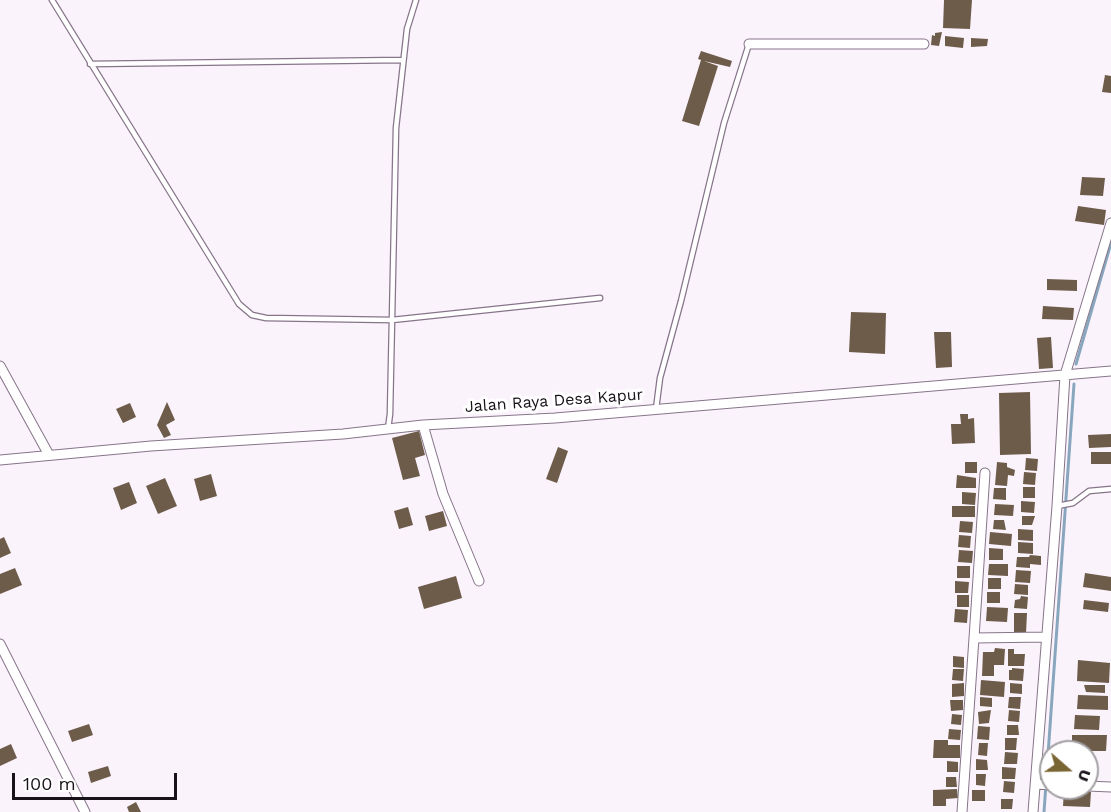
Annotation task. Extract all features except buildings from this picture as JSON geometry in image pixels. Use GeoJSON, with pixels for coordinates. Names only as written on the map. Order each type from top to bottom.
{"type":"FeatureCollection","features":[{"type":"Feature","properties":{"kind":"street"},"geometry":{"type":"LineString","coordinates":[[749,44],[924,44]]}},
{"type":"Feature","properties":{"kind":"street"},"geometry":{"type":"LineString","coordinates":[[1033,812],[1058,505],[1065,375],[1111,223]]}},
{"type":"Feature","properties":{"kind":"street"},"geometry":{"type":"LineString","coordinates":[[0,366],[49,455]]}},
{"type":"Feature","properties":{"kind":"street","name":"Jalan Raya Desa Kapur"},"geometry":{"type":"LineString","coordinates":[[0,460],[151,446],[343,435],[423,425],[555,418],[1111,371]]}},
{"type":"Feature","properties":{"kind":"street"},"geometry":{"type":"LineString","coordinates":[[423,425],[443,494],[479,581]]}},
{"type":"Feature","properties":{"kind":"street"},"geometry":{"type":"LineString","coordinates":[[962,812],[985,473]]}},
{"type":"Feature","properties":{"kind":"street"},"geometry":{"type":"LineString","coordinates":[[974,638],[1047,638]]}},
{"type":"Feature","properties":{"kind":"street"},"geometry":{"type":"LineString","coordinates":[[0,644],[85,812]]}},
{"type":"Feature","properties":{"kind":"lane"},"geometry":{"type":"LineString","coordinates":[[52,0],[239,304],[252,315],[266,318],[392,320],[600,298]]}},
{"type":"Feature","properties":{"kind":"lane"},"geometry":{"type":"LineString","coordinates":[[388,429],[396,128],[407,29],[416,0]]}},
{"type":"Feature","properties":{"kind":"lane"},"geometry":{"type":"LineString","coordinates":[[656,409],[660,378],[724,123],[749,44]]}},
{"type":"Feature","properties":{"kind":"lane"},"geometry":{"type":"LineString","coordinates":[[90,64],[404,60]]}},
{"type":"Feature","properties":{"kind":"lane"},"geometry":{"type":"LineString","coordinates":[[1058,505],[1069,504],[1089,491],[1111,489]]}},
{"type":"Feature","properties":{"kind":"waterway"},"geometry":{"type":"LineString","coordinates":[[1076,364],[1111,243]]}},
{"type":"Feature","properties":{"kind":"waterway"},"geometry":{"type":"LineString","coordinates":[[1044,812],[1074,384]]}}]}
